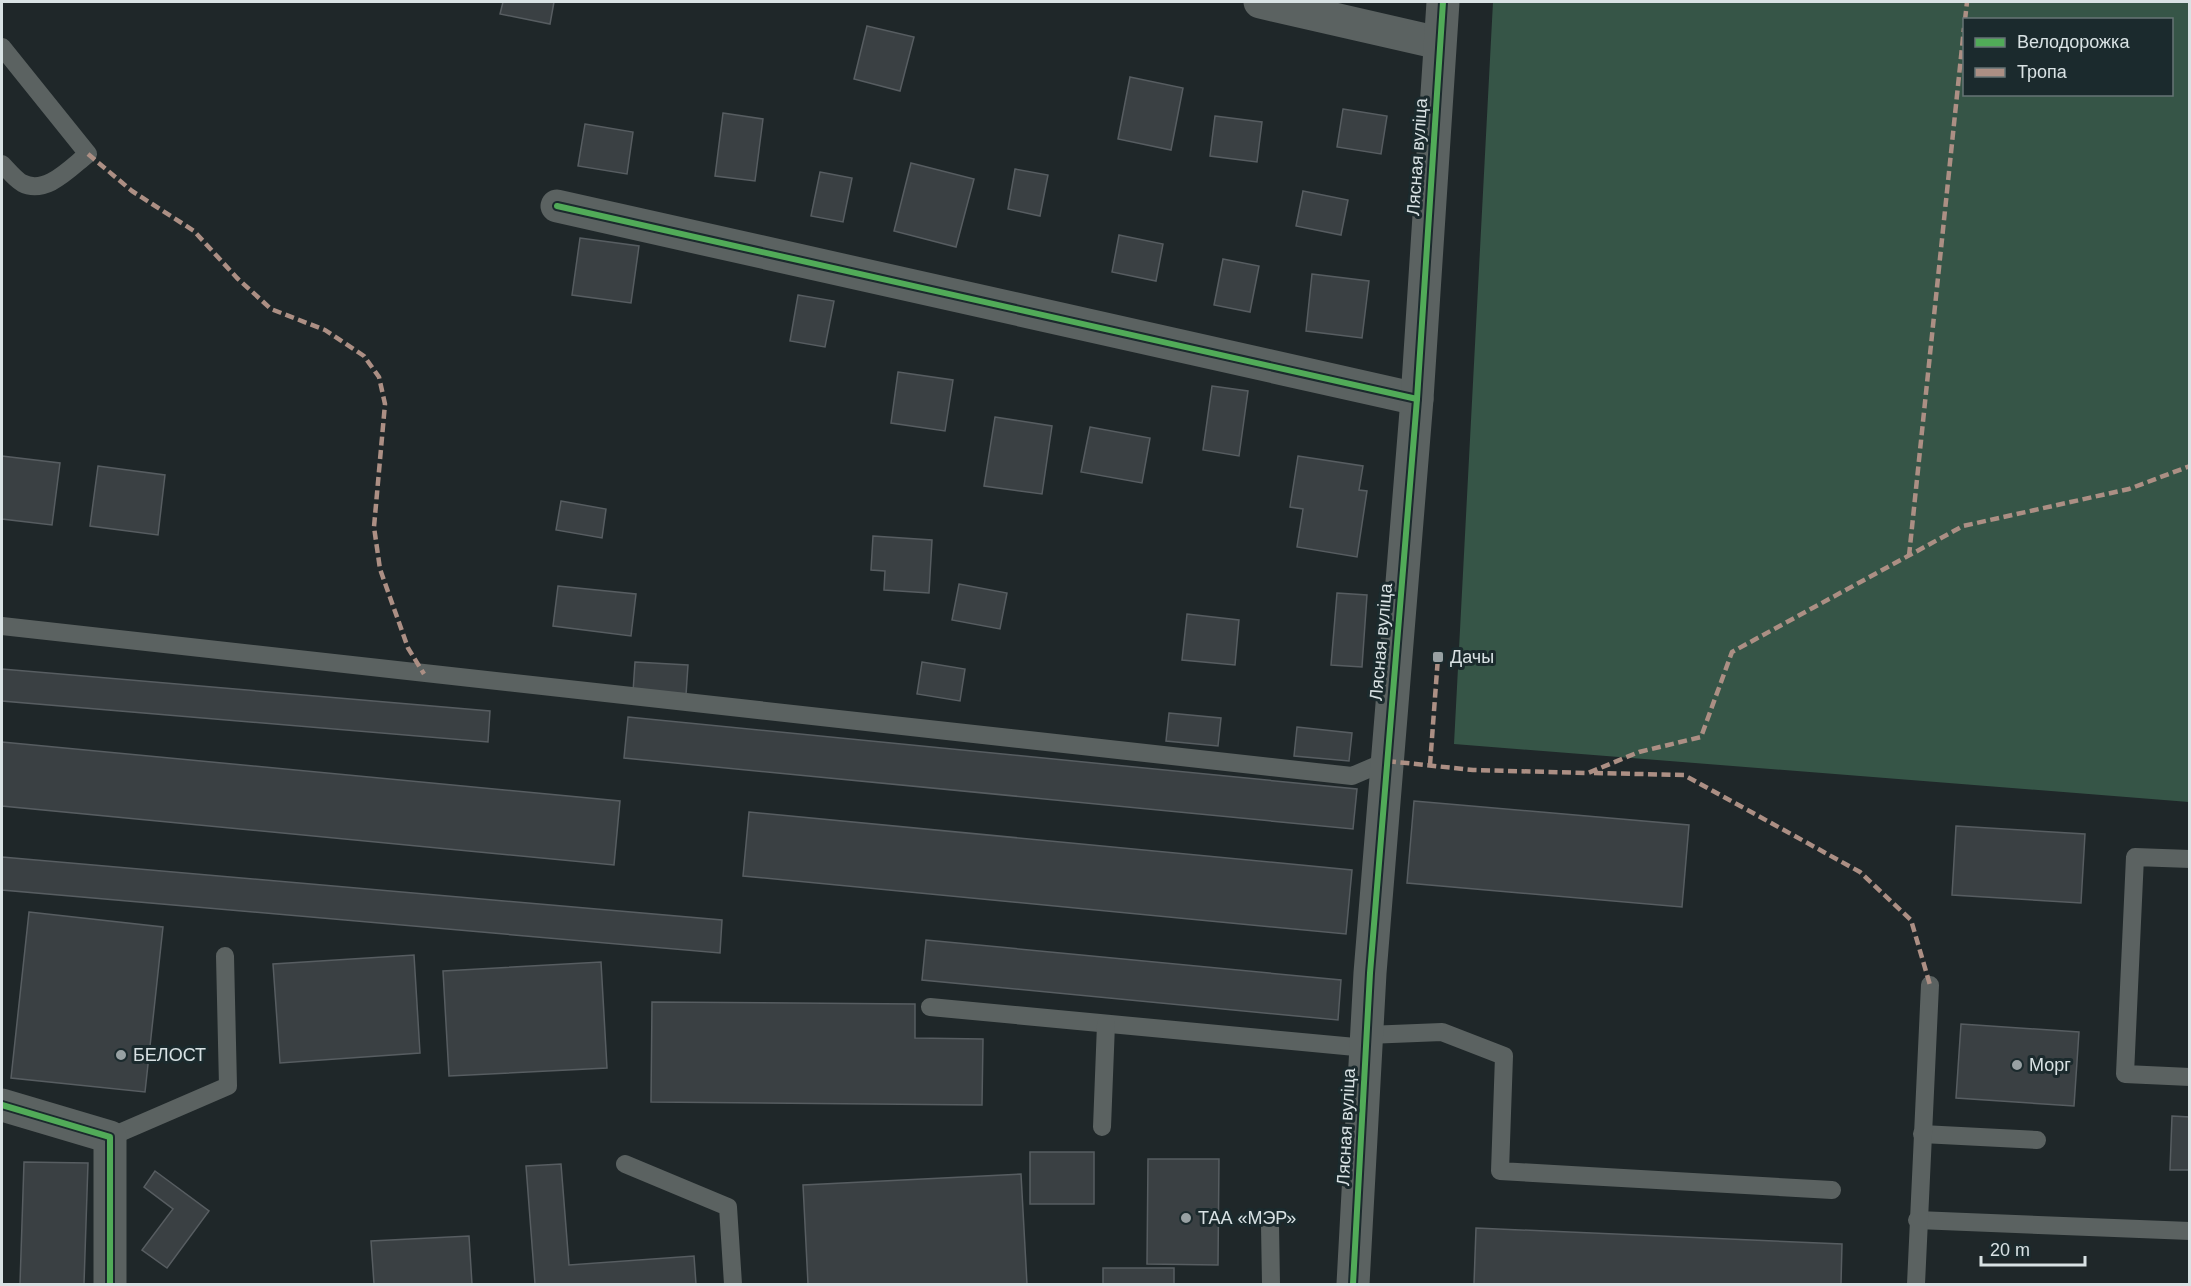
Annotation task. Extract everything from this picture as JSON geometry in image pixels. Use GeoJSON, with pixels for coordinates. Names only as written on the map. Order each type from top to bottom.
{"type":"FeatureCollection","features":[{"type":"Feature","properties":{"kind":"street"},"geometry":{"type":"LineString","coordinates":[[1260,2],[1439,44]]}},
{"type":"Feature","properties":{"kind":"street","name":"Лясная вуліца"},"geometry":{"type":"LineString","coordinates":[[1353,1284],[1366,1041],[1417,399],[1443,2]]}},
{"type":"Feature","properties":{"kind":"street"},"geometry":{"type":"LineString","coordinates":[[557,206],[1417,399]]}},
{"type":"Feature","properties":{"kind":"street"},"geometry":{"type":"LineString","coordinates":[[2,1105],[110,1137],[110,1284]]}},
{"type":"Feature","properties":{"kind":"lane"},"geometry":{"type":"LineString","coordinates":[[2,47],[88,154],[53,182],[37,187],[22,183],[2,164]]}},
{"type":"Feature","properties":{"kind":"lane"},"geometry":{"type":"LineString","coordinates":[[2,626],[1352,776],[1387,761]]}},
{"type":"Feature","properties":{"kind":"lane"},"geometry":{"type":"LineString","coordinates":[[2190,859],[2135,857],[2125,1074],[2190,1077]]}},
{"type":"Feature","properties":{"kind":"lane"},"geometry":{"type":"LineString","coordinates":[[110,1137],[228,1086],[225,956]]}},
{"type":"Feature","properties":{"kind":"lane"},"geometry":{"type":"LineString","coordinates":[[1916,1284],[1917,1220],[1930,985]]}},
{"type":"Feature","properties":{"kind":"lane"},"geometry":{"type":"LineString","coordinates":[[930,1007],[1106,1024],[1366,1041],[1442,1032],[1504,1056],[1500,1172],[1832,1190]]}},
{"type":"Feature","properties":{"kind":"lane"},"geometry":{"type":"LineString","coordinates":[[1102,1127],[1106,1024]]}},
{"type":"Feature","properties":{"kind":"lane"},"geometry":{"type":"LineString","coordinates":[[1922,1134],[2037,1140]]}},
{"type":"Feature","properties":{"kind":"lane"},"geometry":{"type":"LineString","coordinates":[[625,1164],[728,1207],[733,1284]]}},
{"type":"Feature","properties":{"kind":"lane"},"geometry":{"type":"LineString","coordinates":[[1917,1220],[2190,1231]]}},
{"type":"Feature","properties":{"kind":"lane"},"geometry":{"type":"LineString","coordinates":[[1270,1225],[1271,1284]]}},
{"type":"Feature","properties":{"kind":"green space"},"geometry":{"type":"Polygon","coordinates":[[[1493,2],[2189,2],[2189,802],[1454,744],[1493,2]]]}},
{"type":"Feature","properties":{"kind":"building"},"geometry":{"type":"Polygon","coordinates":[[[503,2],[554,2],[550,24],[500,14],[503,2]]]}},
{"type":"Feature","properties":{"kind":"building"},"geometry":{"type":"Polygon","coordinates":[[[867,26],[914,37],[900,91],[854,79],[867,26]]]}},
{"type":"Feature","properties":{"kind":"building"},"geometry":{"type":"Polygon","coordinates":[[[1130,77],[1183,88],[1171,150],[1118,139],[1130,77]]]}},
{"type":"Feature","properties":{"kind":"building"},"geometry":{"type":"Polygon","coordinates":[[[1343,109],[1387,116],[1381,154],[1337,147],[1343,109]]]}},
{"type":"Feature","properties":{"kind":"building"},"geometry":{"type":"Polygon","coordinates":[[[723,113],[763,119],[755,181],[715,176],[723,113]]]}},
{"type":"Feature","properties":{"kind":"building"},"geometry":{"type":"Polygon","coordinates":[[[1215,116],[1262,122],[1257,162],[1210,156],[1215,116]]]}},
{"type":"Feature","properties":{"kind":"building"},"geometry":{"type":"Polygon","coordinates":[[[585,124],[633,132],[627,174],[578,166],[585,124]]]}},
{"type":"Feature","properties":{"kind":"building"},"geometry":{"type":"Polygon","coordinates":[[[911,163],[974,179],[956,247],[894,231],[911,163]]]}},
{"type":"Feature","properties":{"kind":"building"},"geometry":{"type":"Polygon","coordinates":[[[1015,169],[1048,175],[1040,216],[1008,209],[1015,169]]]}},
{"type":"Feature","properties":{"kind":"building"},"geometry":{"type":"Polygon","coordinates":[[[820,172],[852,178],[843,222],[811,216],[820,172]]]}},
{"type":"Feature","properties":{"kind":"building"},"geometry":{"type":"Polygon","coordinates":[[[1303,191],[1348,200],[1341,235],[1296,226],[1303,191]]]}},
{"type":"Feature","properties":{"kind":"building"},"geometry":{"type":"Polygon","coordinates":[[[1119,235],[1163,244],[1156,281],[1112,272],[1119,235]]]}},
{"type":"Feature","properties":{"kind":"building"},"geometry":{"type":"Polygon","coordinates":[[[580,238],[639,246],[631,303],[572,295],[580,238]]]}},
{"type":"Feature","properties":{"kind":"building"},"geometry":{"type":"Polygon","coordinates":[[[1223,259],[1259,266],[1250,312],[1214,305],[1223,259]]]}},
{"type":"Feature","properties":{"kind":"building"},"geometry":{"type":"Polygon","coordinates":[[[1312,274],[1369,281],[1362,338],[1306,331],[1312,274]]]}},
{"type":"Feature","properties":{"kind":"building"},"geometry":{"type":"Polygon","coordinates":[[[798,295],[834,301],[825,347],[790,341],[798,295]]]}},
{"type":"Feature","properties":{"kind":"building"},"geometry":{"type":"Polygon","coordinates":[[[898,372],[953,380],[945,431],[891,423],[898,372]]]}},
{"type":"Feature","properties":{"kind":"building"},"geometry":{"type":"Polygon","coordinates":[[[1212,386],[1248,391],[1239,456],[1203,450],[1212,386]]]}},
{"type":"Feature","properties":{"kind":"building"},"geometry":{"type":"Polygon","coordinates":[[[995,417],[1052,426],[1042,494],[984,486],[995,417]]]}},
{"type":"Feature","properties":{"kind":"building"},"geometry":{"type":"Polygon","coordinates":[[[1090,427],[1150,438],[1142,483],[1081,472],[1090,427]]]}},
{"type":"Feature","properties":{"kind":"building"},"geometry":{"type":"Polygon","coordinates":[[[2,456],[60,463],[52,525],[2,519],[2,456]]]}},
{"type":"Feature","properties":{"kind":"building"},"geometry":{"type":"Polygon","coordinates":[[[1298,456],[1363,466],[1359,490],[1367,491],[1357,557],[1297,547],[1303,509],[1290,507],[1298,456]]]}},
{"type":"Feature","properties":{"kind":"building"},"geometry":{"type":"Polygon","coordinates":[[[98,466],[165,475],[158,535],[90,526],[98,466]]]}},
{"type":"Feature","properties":{"kind":"building"},"geometry":{"type":"Polygon","coordinates":[[[561,501],[606,509],[602,538],[556,530],[561,501]]]}},
{"type":"Feature","properties":{"kind":"building"},"geometry":{"type":"Polygon","coordinates":[[[873,536],[932,540],[929,593],[884,590],[885,571],[871,570],[873,536]]]}},
{"type":"Feature","properties":{"kind":"building"},"geometry":{"type":"Polygon","coordinates":[[[959,584],[1007,593],[1000,629],[952,620],[959,584]]]}},
{"type":"Feature","properties":{"kind":"building"},"geometry":{"type":"Polygon","coordinates":[[[558,586],[636,594],[631,636],[553,626],[558,586]]]}},
{"type":"Feature","properties":{"kind":"building"},"geometry":{"type":"Polygon","coordinates":[[[1337,593],[1367,595],[1362,667],[1331,665],[1337,593]]]}},
{"type":"Feature","properties":{"kind":"building"},"geometry":{"type":"Polygon","coordinates":[[[1187,614],[1239,620],[1235,665],[1182,660],[1187,614]]]}},
{"type":"Feature","properties":{"kind":"building"},"geometry":{"type":"Polygon","coordinates":[[[635,662],[688,665],[686,695],[633,692],[635,662]]]}},
{"type":"Feature","properties":{"kind":"building"},"geometry":{"type":"Polygon","coordinates":[[[922,662],[965,669],[960,701],[917,694],[922,662]]]}},
{"type":"Feature","properties":{"kind":"building"},"geometry":{"type":"Polygon","coordinates":[[[2,669],[490,711],[488,742],[2,701],[2,669]]]}},
{"type":"Feature","properties":{"kind":"building"},"geometry":{"type":"Polygon","coordinates":[[[1169,713],[1221,718],[1218,746],[1166,741],[1169,713]]]}},
{"type":"Feature","properties":{"kind":"building"},"geometry":{"type":"Polygon","coordinates":[[[628,717],[1357,789],[1353,829],[624,758],[628,717]]]}},
{"type":"Feature","properties":{"kind":"building"},"geometry":{"type":"Polygon","coordinates":[[[1297,727],[1352,733],[1349,761],[1294,756],[1297,727]]]}},
{"type":"Feature","properties":{"kind":"building"},"geometry":{"type":"Polygon","coordinates":[[[2,742],[620,801],[614,865],[2,806],[2,742]]]}},
{"type":"Feature","properties":{"kind":"building"},"geometry":{"type":"Polygon","coordinates":[[[1414,801],[1689,825],[1682,907],[1407,883],[1414,801]]]}},
{"type":"Feature","properties":{"kind":"building"},"geometry":{"type":"Polygon","coordinates":[[[749,812],[1352,870],[1346,934],[743,876],[749,812]]]}},
{"type":"Feature","properties":{"kind":"building"},"geometry":{"type":"Polygon","coordinates":[[[1956,826],[2085,834],[2081,903],[1952,895],[1956,826]]]}},
{"type":"Feature","properties":{"kind":"building"},"geometry":{"type":"Polygon","coordinates":[[[2,857],[722,920],[720,953],[2,890],[2,857]]]}},
{"type":"Feature","properties":{"kind":"building"},"geometry":{"type":"Polygon","coordinates":[[[29,912],[163,927],[145,1092],[11,1078],[29,912]]]}},
{"type":"Feature","properties":{"kind":"building"},"geometry":{"type":"Polygon","coordinates":[[[926,940],[1341,980],[1338,1020],[922,980],[926,940]]]}},
{"type":"Feature","properties":{"kind":"building"},"geometry":{"type":"Polygon","coordinates":[[[414,955],[420,1053],[280,1063],[273,964],[414,955]]]}},
{"type":"Feature","properties":{"kind":"building"},"geometry":{"type":"Polygon","coordinates":[[[601,962],[607,1068],[449,1076],[443,971],[601,962]]]}},
{"type":"Feature","properties":{"kind":"building"},"geometry":{"type":"Polygon","coordinates":[[[652,1002],[915,1004],[915,1038],[983,1039],[982,1105],[651,1102],[652,1002]]]}},
{"type":"Feature","properties":{"kind":"building","name":"Морг"},"geometry":{"type":"Polygon","coordinates":[[[1961,1024],[2079,1032],[2074,1106],[1956,1098],[1961,1024]]]}},
{"type":"Feature","properties":{"kind":"building"},"geometry":{"type":"Polygon","coordinates":[[[2172,1116],[2190,1117],[2190,1170],[2170,1170],[2172,1116]]]}},
{"type":"Feature","properties":{"kind":"building"},"geometry":{"type":"Polygon","coordinates":[[[1030,1152],[1094,1152],[1094,1204],[1030,1204],[1030,1152]]]}},
{"type":"Feature","properties":{"kind":"building"},"geometry":{"type":"Polygon","coordinates":[[[1148,1159],[1219,1159],[1218,1265],[1147,1264],[1148,1159]]]}},
{"type":"Feature","properties":{"kind":"building"},"geometry":{"type":"Polygon","coordinates":[[[24,1162],[88,1163],[84,1284],[20,1284],[24,1162]]]}},
{"type":"Feature","properties":{"kind":"building"},"geometry":{"type":"Polygon","coordinates":[[[561,1164],[569,1265],[694,1256],[696,1284],[535,1284],[526,1166],[561,1164]]]}},
{"type":"Feature","properties":{"kind":"building"},"geometry":{"type":"Polygon","coordinates":[[[155,1171],[209,1211],[167,1268],[142,1250],[173,1209],[144,1187],[155,1171]]]}},
{"type":"Feature","properties":{"kind":"building"},"geometry":{"type":"Polygon","coordinates":[[[1021,1174],[1027,1284],[808,1284],[803,1185],[1021,1174]]]}},
{"type":"Feature","properties":{"kind":"building"},"geometry":{"type":"Polygon","coordinates":[[[1476,1228],[1842,1244],[1841,1284],[1474,1284],[1476,1228]]]}},
{"type":"Feature","properties":{"kind":"building"},"geometry":{"type":"Polygon","coordinates":[[[469,1236],[472,1284],[374,1284],[371,1241],[469,1236]]]}},
{"type":"Feature","properties":{"kind":"building"},"geometry":{"type":"Polygon","coordinates":[[[1103,1268],[1174,1268],[1174,1284],[1103,1284],[1103,1268]]]}},
{"type":"Feature","properties":{"kind":"marked path"},"geometry":{"type":"LineString","coordinates":[[1965,18],[1967,2]]}},
{"type":"Feature","properties":{"kind":"marked path"},"geometry":{"type":"LineString","coordinates":[[1909,556],[1963,38]]}},
{"type":"Feature","properties":{"kind":"marked path"},"geometry":{"type":"LineString","coordinates":[[88,154],[132,191],[194,231],[237,278],[271,309],[325,330],[364,356],[379,377],[385,404],[374,527],[380,569],[408,648],[424,674]]}},
{"type":"Feature","properties":{"kind":"marked path"},"geometry":{"type":"LineString","coordinates":[[1387,761],[1473,770],[1588,773],[1639,752],[1701,737],[1732,652],[1963,526],[2129,489],[2190,466]]}},
{"type":"Feature","properties":{"kind":"marked path"},"geometry":{"type":"LineString","coordinates":[[1430,765],[1438,657]]}},
{"type":"Feature","properties":{"kind":"marked path"},"geometry":{"type":"LineString","coordinates":[[1594,773],[1684,775],[1860,872],[1911,920],[1930,985]]}},
{"type":"Feature","properties":{"kind":"cycle path"},"geometry":{"type":"LineString","coordinates":[[1353,1284],[1370,973],[1417,399],[1443,2]]}},
{"type":"Feature","properties":{"kind":"cycle path"},"geometry":{"type":"LineString","coordinates":[[557,206],[1417,399]]}},
{"type":"Feature","properties":{"kind":"cycle path"},"geometry":{"type":"LineString","coordinates":[[2,1105],[110,1137],[110,1284]]}},
{"type":"Feature","properties":{"kind":"place","name":"Дачы"},"geometry":{"type":"Point","coordinates":[1438,657]}},
{"type":"Feature","properties":{"kind":"place","name":"БЕЛОСТ"},"geometry":{"type":"Point","coordinates":[121,1055]}},
{"type":"Feature","properties":{"kind":"place","name":"Морг"},"geometry":{"type":"Point","coordinates":[2017,1065]}},
{"type":"Feature","properties":{"kind":"place","name":"ТАА «МЭР»"},"geometry":{"type":"Point","coordinates":[1186,1218]}}]}
